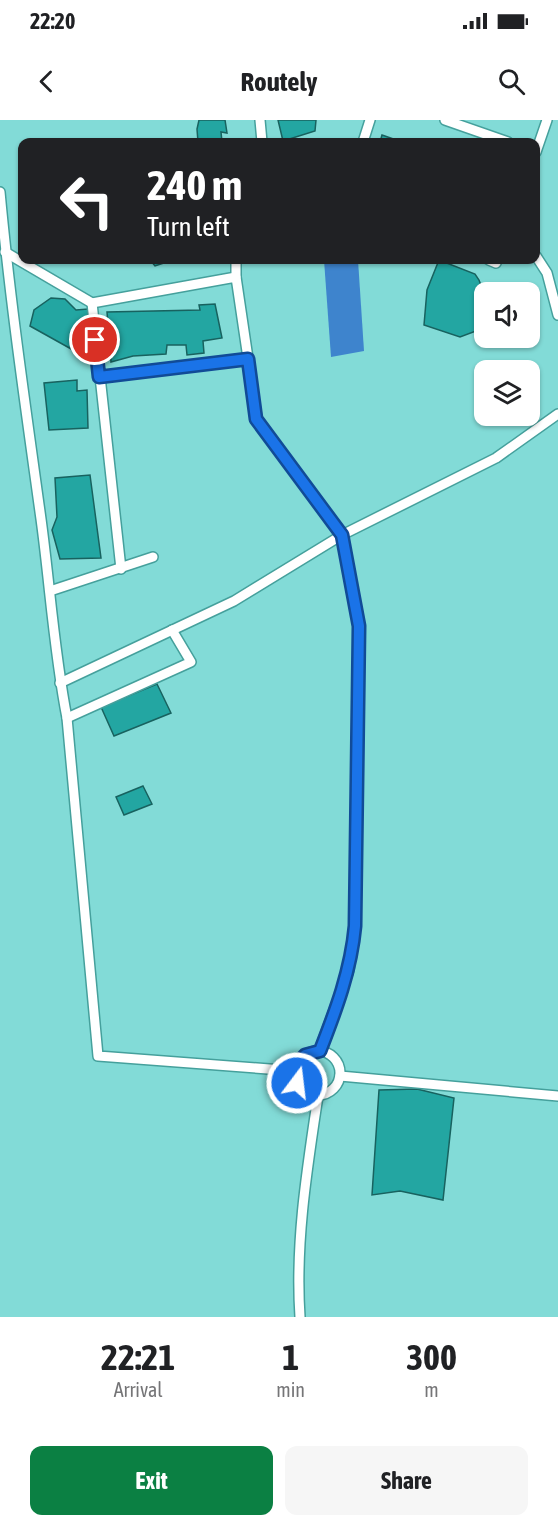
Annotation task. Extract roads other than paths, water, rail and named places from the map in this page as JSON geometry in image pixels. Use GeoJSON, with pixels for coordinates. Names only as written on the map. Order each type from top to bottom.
{"type":"FeatureCollection","features":[{"type":"Feature","properties":{"kind":"lane"},"geometry":{"type":"LineString","coordinates":[[260,120],[262,138]]}},
{"type":"Feature","properties":{"kind":"lane"},"geometry":{"type":"LineString","coordinates":[[364,138],[370,120]]}},
{"type":"Feature","properties":{"kind":"lane"},"geometry":{"type":"LineString","coordinates":[[445,120],[497,138]]}},
{"type":"Feature","properties":{"kind":"lane"},"geometry":{"type":"LineString","coordinates":[[540,142],[547,120]]}},
{"type":"Feature","properties":{"kind":"lane"},"geometry":{"type":"LineString","coordinates":[[0,192],[5,252],[60,683],[67,718],[98,1056],[295,1071]]}},
{"type":"Feature","properties":{"kind":"lane"},"geometry":{"type":"LineString","coordinates":[[5,252],[18,260]]}},
{"type":"Feature","properties":{"kind":"lane"},"geometry":{"type":"LineString","coordinates":[[540,262],[548,273],[558,315]]}},
{"type":"Feature","properties":{"kind":"lane"},"geometry":{"type":"LineString","coordinates":[[25,264],[92,303],[236,277]]}},
{"type":"Feature","properties":{"kind":"lane"},"geometry":{"type":"LineString","coordinates":[[236,264],[256,419],[342,535],[359,626],[355,926],[349,970],[320,1051]]}},
{"type":"Feature","properties":{"kind":"lane"},"geometry":{"type":"LineString","coordinates":[[92,303],[121,569]]}},
{"type":"Feature","properties":{"kind":"lane"},"geometry":{"type":"LineString","coordinates":[[99,377],[248,359]]}},
{"type":"Feature","properties":{"kind":"lane"},"geometry":{"type":"LineString","coordinates":[[60,683],[234,601],[342,535],[496,458],[558,414]]}},
{"type":"Feature","properties":{"kind":"lane"},"geometry":{"type":"LineString","coordinates":[[50,591],[153,557]]}},
{"type":"Feature","properties":{"kind":"lane"},"geometry":{"type":"LineString","coordinates":[[67,718],[191,662],[172,630]]}},
{"type":"Feature","properties":{"kind":"lane"},"geometry":{"type":"LineString","coordinates":[[320,1051],[333,1057],[340,1069],[340,1076],[334,1089],[318,1096],[307,1094],[301,1089],[297,1083],[295,1071],[299,1060],[305,1055],[320,1051]]}},
{"type":"Feature","properties":{"kind":"lane"},"geometry":{"type":"LineString","coordinates":[[340,1076],[558,1096]]}},
{"type":"Feature","properties":{"kind":"lane"},"geometry":{"type":"LineString","coordinates":[[300,1317],[297,1272],[308,1157],[318,1096]]}},
{"type":"Feature","properties":{"kind":"water"},"geometry":{"type":"Polygon","coordinates":[[[324,264],[358,264],[364,351],[331,357],[324,264]]]}}]}
